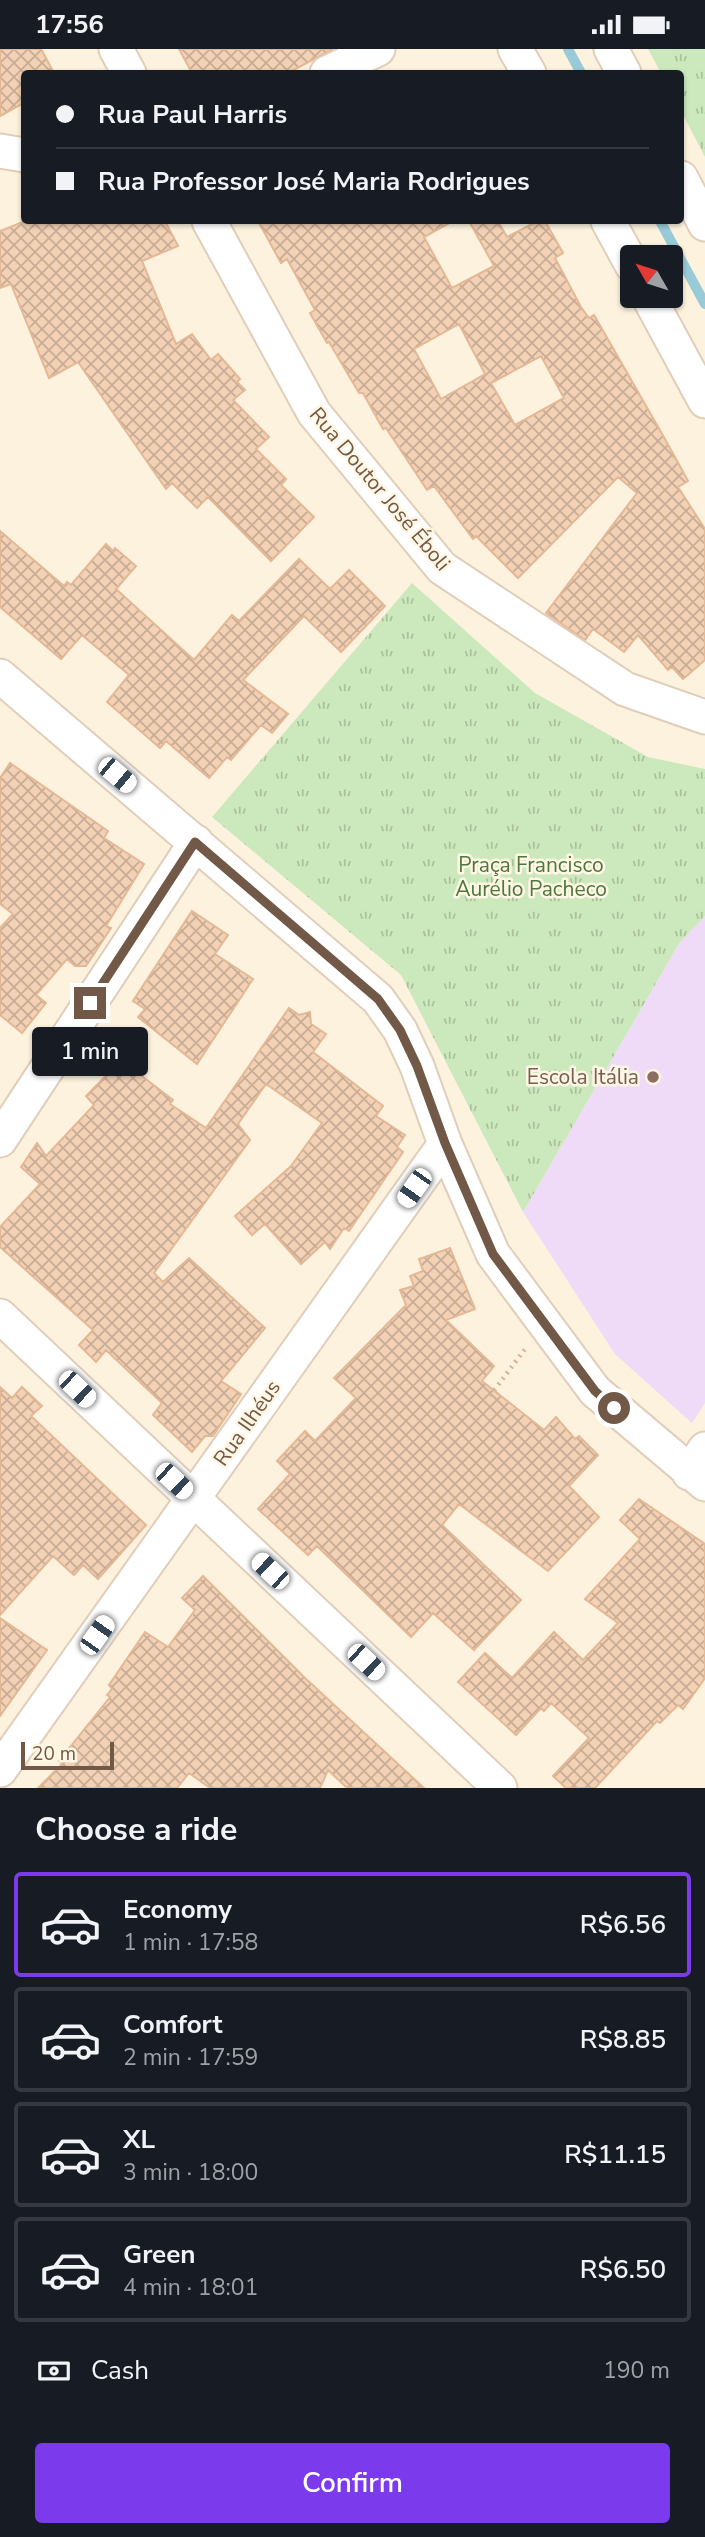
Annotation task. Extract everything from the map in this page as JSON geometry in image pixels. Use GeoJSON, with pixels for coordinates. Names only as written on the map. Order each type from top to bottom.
{"type":"FeatureCollection","features":[{"type":"Feature","properties":{"kind":"street"},"geometry":{"type":"LineString","coordinates":[[116,49],[127,70]]}},
{"type":"Feature","properties":{"kind":"street"},"geometry":{"type":"LineString","coordinates":[[333,70],[378,49]]}},
{"type":"Feature","properties":{"kind":"street"},"geometry":{"type":"LineString","coordinates":[[515,49],[526,70]]}},
{"type":"Feature","properties":{"kind":"street"},"geometry":{"type":"LineString","coordinates":[[611,49],[623,70]]}},
{"type":"Feature","properties":{"kind":"street"},"geometry":{"type":"LineString","coordinates":[[0,151],[21,154]]}},
{"type":"Feature","properties":{"kind":"street"},"geometry":{"type":"LineString","coordinates":[[684,184],[705,224]]}},
{"type":"Feature","properties":{"kind":"street","name":"Rua Doutor José Éboli"},"geometry":{"type":"LineString","coordinates":[[211,224],[314,413],[442,568],[625,689],[705,716]]}},
{"type":"Feature","properties":{"kind":"street"},"geometry":{"type":"LineString","coordinates":[[610,224],[621,245]]}},
{"type":"Feature","properties":{"kind":"street"},"geometry":{"type":"LineString","coordinates":[[655,308],[705,401]]}},
{"type":"Feature","properties":{"kind":"street"},"geometry":{"type":"LineString","coordinates":[[0,675],[378,999],[400,1030],[417,1066],[445,1143],[493,1254],[595,1391],[700,1469]]}},
{"type":"Feature","properties":{"kind":"street"},"geometry":{"type":"LineString","coordinates":[[0,1140],[195,842]]}},
{"type":"Feature","properties":{"kind":"street","name":"Rua Ilhéus"},"geometry":{"type":"LineString","coordinates":[[0,1770],[445,1143]]}},
{"type":"Feature","properties":{"kind":"street"},"geometry":{"type":"LineString","coordinates":[[0,1316],[500,1788]]}},
{"type":"Feature","properties":{"kind":"path"},"geometry":{"type":"LineString","coordinates":[[490,1396],[531,1342]]}},
{"type":"Feature","properties":{"kind":"shaded area","name":"Escola Itália"},"geometry":{"type":"Polygon","coordinates":[[[705,916],[705,1403],[692,1423],[615,1354],[523,1212],[680,942],[705,916]]]}},
{"type":"Feature","properties":{"kind":"green space"},"geometry":{"type":"Polygon","coordinates":[[[648,49],[705,49],[705,157],[684,117],[684,70],[659,70],[648,49]]]}},
{"type":"Feature","properties":{"kind":"green space","name":"Praça Francisco Aurélio Pacheco"},"geometry":{"type":"Polygon","coordinates":[[[412,583],[535,693],[648,757],[705,769],[705,916],[680,942],[523,1212],[401,975],[212,817],[412,583]]]}},
{"type":"Feature","properties":{"kind":"building"},"geometry":{"type":"Polygon","coordinates":[[[0,49],[41,49],[52,70],[21,70],[21,105],[0,116],[0,49]]]}},
{"type":"Feature","properties":{"kind":"building"},"geometry":{"type":"Polygon","coordinates":[[[179,49],[333,49],[294,70],[190,70],[179,49]]]}},
{"type":"Feature","properties":{"kind":"building"},"geometry":{"type":"Polygon","coordinates":[[[21,223],[167,224],[178,246],[142,261],[176,344],[192,334],[211,360],[218,354],[240,379],[237,382],[245,390],[233,400],[269,437],[256,449],[286,479],[281,485],[314,517],[271,561],[208,497],[197,508],[172,483],[166,489],[78,362],[49,378],[11,284],[0,288],[0,231],[21,223]]]}},
{"type":"Feature","properties":{"kind":"building"},"geometry":{"type":"Polygon","coordinates":[[[260,224],[448,224],[424,237],[452,288],[494,266],[471,224],[500,224],[507,237],[532,224],[547,224],[563,253],[555,258],[581,307],[589,318],[594,315],[688,481],[678,487],[705,529],[705,660],[683,679],[672,667],[668,670],[638,635],[624,652],[593,629],[585,640],[546,613],[637,493],[618,477],[518,578],[476,536],[473,539],[434,486],[427,490],[386,428],[383,429],[363,393],[359,393],[329,342],[327,343],[310,313],[315,310],[287,259],[281,263],[260,224]],[[459,324],[414,349],[441,399],[485,374],[459,324]],[[541,356],[491,383],[515,425],[564,398],[541,356]]]}},
{"type":"Feature","properties":{"kind":"building"},"geometry":{"type":"Polygon","coordinates":[[[0,531],[64,586],[67,582],[71,585],[106,544],[113,551],[115,548],[136,566],[116,589],[194,660],[232,615],[239,621],[299,559],[330,589],[349,570],[385,606],[341,652],[304,616],[243,680],[288,714],[272,733],[261,725],[231,760],[227,757],[209,778],[166,741],[160,748],[107,702],[129,675],[82,635],[61,659],[0,607],[0,531]]]}},
{"type":"Feature","properties":{"kind":"building"},"geometry":{"type":"Polygon","coordinates":[[[10,763],[108,831],[104,838],[144,864],[106,926],[111,928],[86,966],[75,966],[67,959],[36,995],[46,1003],[22,1033],[0,1015],[0,928],[13,914],[0,904],[0,778],[10,763]]]}},
{"type":"Feature","properties":{"kind":"building"},"geometry":{"type":"Polygon","coordinates":[[[192,911],[228,935],[215,954],[253,979],[197,1064],[138,1017],[145,1009],[133,1001],[192,911]]]}},
{"type":"Feature","properties":{"kind":"building"},"geometry":{"type":"Polygon","coordinates":[[[289,1008],[299,1015],[310,1012],[311,1024],[326,1034],[313,1052],[383,1106],[376,1116],[405,1135],[397,1147],[403,1152],[349,1231],[344,1228],[330,1249],[325,1242],[301,1264],[265,1224],[252,1235],[235,1216],[291,1166],[322,1123],[266,1084],[238,1124],[250,1140],[154,1273],[163,1282],[189,1258],[265,1328],[221,1381],[241,1394],[213,1436],[205,1436],[192,1452],[153,1415],[162,1403],[106,1350],[96,1362],[79,1345],[93,1330],[0,1247],[0,1227],[40,1184],[21,1167],[37,1143],[46,1156],[94,1105],[86,1096],[121,1060],[173,1100],[170,1104],[206,1128],[289,1008]]]}},
{"type":"Feature","properties":{"kind":"building"},"geometry":{"type":"Polygon","coordinates":[[[450,1248],[475,1309],[446,1320],[494,1366],[482,1381],[544,1430],[556,1417],[575,1439],[579,1436],[598,1455],[569,1486],[599,1517],[548,1571],[459,1504],[442,1525],[521,1600],[474,1650],[433,1613],[411,1637],[317,1546],[308,1555],[258,1509],[290,1474],[277,1461],[305,1431],[315,1441],[356,1398],[334,1378],[406,1305],[400,1290],[414,1286],[410,1276],[423,1271],[419,1259],[450,1248]]]}},
{"type":"Feature","properties":{"kind":"building"},"geometry":{"type":"Polygon","coordinates":[[[0,1387],[12,1398],[22,1387],[42,1406],[31,1416],[146,1525],[98,1579],[83,1565],[74,1575],[53,1556],[0,1615],[0,1387]]]}},
{"type":"Feature","properties":{"kind":"building"},"geometry":{"type":"Polygon","coordinates":[[[639,1499],[705,1544],[705,1678],[683,1709],[678,1705],[660,1723],[657,1721],[595,1788],[566,1788],[553,1776],[589,1738],[551,1703],[544,1711],[541,1708],[516,1735],[458,1682],[485,1653],[512,1678],[554,1632],[583,1660],[618,1623],[585,1599],[640,1539],[620,1520],[639,1499]]]}},
{"type":"Feature","properties":{"kind":"building"},"geometry":{"type":"Polygon","coordinates":[[[203,1576],[304,1677],[424,1788],[347,1788],[328,1770],[320,1788],[210,1788],[189,1773],[177,1788],[38,1788],[62,1764],[59,1761],[110,1697],[107,1695],[112,1689],[109,1685],[145,1632],[168,1647],[195,1610],[182,1598],[203,1576]]]}},
{"type":"Feature","properties":{"kind":"building"},"geometry":{"type":"Polygon","coordinates":[[[0,1618],[47,1650],[0,1716],[0,1618]]]}},
{"type":"Feature","properties":{"kind":"waterway"},"geometry":{"type":"LineString","coordinates":[[568,49],[579,70]]}},
{"type":"Feature","properties":{"kind":"waterway"},"geometry":{"type":"LineString","coordinates":[[662,224],[705,304]]}},
{"type":"Feature","properties":{"kind":"place","name":"Escola Itália"},"geometry":{"type":"Point","coordinates":[653,1077]}},
{"type":"Feature","properties":{"kind":"route"},"geometry":{"type":"LineString","coordinates":[[90,1003],[195,842],[378,999],[400,1030],[417,1066],[445,1143],[493,1254],[595,1391],[614,1408]]}}]}
